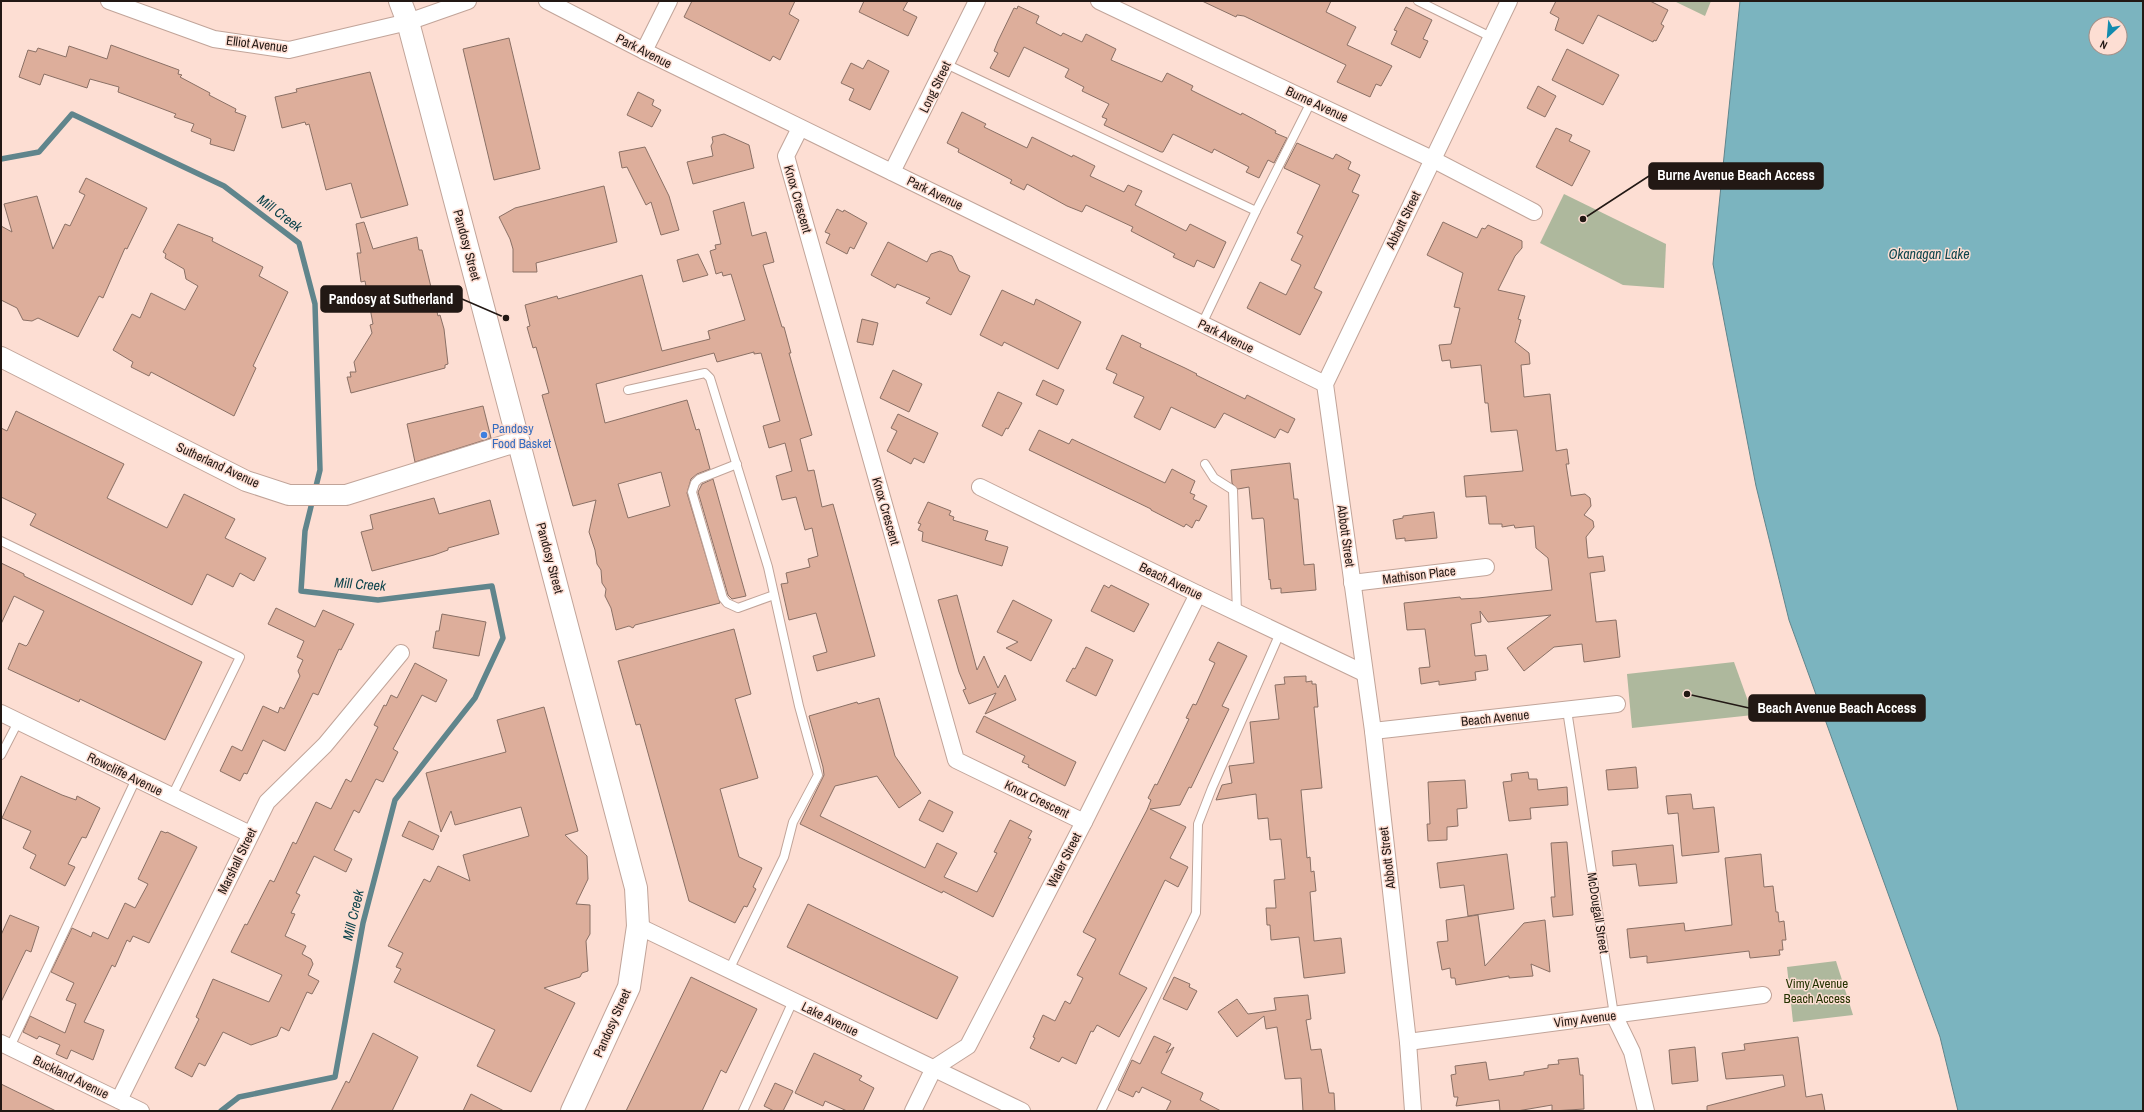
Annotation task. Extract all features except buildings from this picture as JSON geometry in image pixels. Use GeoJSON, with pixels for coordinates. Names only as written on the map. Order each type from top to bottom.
{"type":"FeatureCollection","features":[{"type":"Feature","properties":{"kind":"main road","name":"Pandosy Street"},"geometry":{"type":"LineString","coordinates":[[400,1],[408,22],[636,888],[638,926],[630,987],[572,1111]]}},
{"type":"Feature","properties":{"kind":"street","name":"Elliot Avenue"},"geometry":{"type":"LineString","coordinates":[[109,1],[214,39],[289,50],[408,22]]}},
{"type":"Feature","properties":{"kind":"street"},"geometry":{"type":"LineString","coordinates":[[408,22],[468,1]]}},
{"type":"Feature","properties":{"kind":"street","name":"Park Avenue"},"geometry":{"type":"LineString","coordinates":[[546,1],[800,128],[1325,384]]}},
{"type":"Feature","properties":{"kind":"street"},"geometry":{"type":"LineString","coordinates":[[644,51],[669,1]]}},
{"type":"Feature","properties":{"kind":"street","name":"Long Street"},"geometry":{"type":"LineString","coordinates":[[892,172],[977,1]]}},
{"type":"Feature","properties":{"kind":"street","name":"Burne Avenue"},"geometry":{"type":"LineString","coordinates":[[1099,1],[1432,159],[1534,212]]}},
{"type":"Feature","properties":{"kind":"street","name":"Abbott Street"},"geometry":{"type":"LineString","coordinates":[[1413,1111],[1408,1042],[1372,731],[1325,384],[1509,1]]}},
{"type":"Feature","properties":{"kind":"street","name":"Knox Crescent"},"geometry":{"type":"LineString","coordinates":[[800,128],[786,156],[956,760],[1084,822]]}},
{"type":"Feature","properties":{"kind":"street","name":"Sutherland Avenue"},"geometry":{"type":"LineString","coordinates":[[1,357],[246,481],[289,495],[346,495],[519,441]]}},
{"type":"Feature","properties":{"kind":"street","name":"Beach Avenue"},"geometry":{"type":"LineString","coordinates":[[980,487],[1237,613],[1364,673]]}},
{"type":"Feature","properties":{"kind":"street","name":"Mathison Place"},"geometry":{"type":"LineString","coordinates":[[1352,583],[1486,567]]}},
{"type":"Feature","properties":{"kind":"street","name":"Water Street"},"geometry":{"type":"LineString","coordinates":[[934,1068],[968,1046],[1084,822],[1198,594]]}},
{"type":"Feature","properties":{"kind":"street","name":"Marshall Street"},"geometry":{"type":"LineString","coordinates":[[119,1100],[267,802],[325,745],[400,654]]}},
{"type":"Feature","properties":{"kind":"street","name":"Beach Avenue"},"geometry":{"type":"LineString","coordinates":[[1372,731],[1617,704]]}},
{"type":"Feature","properties":{"kind":"street","name":"Rowcliffe Avenue"},"geometry":{"type":"LineString","coordinates":[[1,713],[250,834]]}},
{"type":"Feature","properties":{"kind":"street","name":"Lake Avenue"},"geometry":{"type":"LineString","coordinates":[[638,926],[1022,1111]]}},
{"type":"Feature","properties":{"kind":"street","name":"Vimy Avenue"},"geometry":{"type":"LineString","coordinates":[[1408,1042],[1763,995]]}},
{"type":"Feature","properties":{"kind":"street","name":"McDougall Street"},"geometry":{"type":"LineString","coordinates":[[1614,1015],[1632,1052],[1646,1111]]}},
{"type":"Feature","properties":{"kind":"street","name":"Buckland Avenue"},"geometry":{"type":"LineString","coordinates":[[5,1045],[141,1111]]}},
{"type":"Feature","properties":{"kind":"street"},"geometry":{"type":"LineString","coordinates":[[913,1111],[934,1068]]}},
{"type":"Feature","properties":{"kind":"lane"},"geometry":{"type":"LineString","coordinates":[[1418,1],[1491,37]]}},
{"type":"Feature","properties":{"kind":"lane"},"geometry":{"type":"LineString","coordinates":[[946,64],[1256,211]]}},
{"type":"Feature","properties":{"kind":"lane"},"geometry":{"type":"LineString","coordinates":[[1202,324],[1256,211],[1312,102]]}},
{"type":"Feature","properties":{"kind":"lane"},"geometry":{"type":"LineString","coordinates":[[628,390],[705,373],[710,378],[768,567],[799,706],[818,775],[793,822],[784,857],[729,970]]}},
{"type":"Feature","properties":{"kind":"lane"},"geometry":{"type":"LineString","coordinates":[[737,464],[699,478],[695,483],[692,492],[723,598],[727,603],[738,608],[774,594]]}},
{"type":"Feature","properties":{"kind":"lane"},"geometry":{"type":"LineString","coordinates":[[1205,464],[1214,478],[1233,490],[1237,613]]}},
{"type":"Feature","properties":{"kind":"lane"},"geometry":{"type":"LineString","coordinates":[[1,541],[240,658],[172,796]]}},
{"type":"Feature","properties":{"kind":"lane"},"geometry":{"type":"LineString","coordinates":[[1101,1111],[1196,913],[1198,824],[1212,788],[1280,633]]}},
{"type":"Feature","properties":{"kind":"lane","name":"McDougall Street"},"geometry":{"type":"LineString","coordinates":[[1568,710],[1614,1015]]}},
{"type":"Feature","properties":{"kind":"lane"},"geometry":{"type":"LineString","coordinates":[[1,755],[18,722]]}},
{"type":"Feature","properties":{"kind":"lane"},"geometry":{"type":"LineString","coordinates":[[5,1045],[136,779]]}},
{"type":"Feature","properties":{"kind":"lane"},"geometry":{"type":"LineString","coordinates":[[743,1111],[793,1001]]}},
{"type":"Feature","properties":{"kind":"green space"},"geometry":{"type":"Polygon","coordinates":[[[1674,1],[1711,1],[1705,16],[1674,1]]]}},
{"type":"Feature","properties":{"kind":"green space"},"geometry":{"type":"Polygon","coordinates":[[[1564,194],[1666,244],[1664,288],[1623,285],[1540,243],[1564,194]]]}},
{"type":"Feature","properties":{"kind":"green space"},"geometry":{"type":"Polygon","coordinates":[[[1734,662],[1753,715],[1632,728],[1627,674],[1734,662]]]}},
{"type":"Feature","properties":{"kind":"green space","name":"Vimy Avenue Beach Access"},"geometry":{"type":"Polygon","coordinates":[[[1836,961],[1853,1015],[1793,1022],[1787,967],[1836,961]]]}},
{"type":"Feature","properties":{"kind":"water","name":"Okanagan Lake"},"geometry":{"type":"Polygon","coordinates":[[[1740,1],[2143,1],[2143,1111],[1958,1111],[1940,1037],[1789,620],[1756,486],[1713,264],[1740,1]]]}},
{"type":"Feature","properties":{"kind":"waterway","name":"Mill Creek"},"geometry":{"type":"LineString","coordinates":[[1,159],[39,152],[72,114],[224,186],[299,243],[315,304],[320,470],[305,531],[301,591],[378,600],[492,586],[503,638],[475,698],[395,800],[363,923],[335,1077],[239,1097],[221,1111]]}},
{"type":"Feature","properties":{"kind":"place","name":"Burne Avenue Beach Access"},"geometry":{"type":"Point","coordinates":[1583,219]}},
{"type":"Feature","properties":{"kind":"place","name":"Pandosy at Sutherland"},"geometry":{"type":"Point","coordinates":[506,318]}},
{"type":"Feature","properties":{"kind":"place","name":"Pandosy Food Basket"},"geometry":{"type":"Point","coordinates":[484,435]}},
{"type":"Feature","properties":{"kind":"place","name":"Beach Avenue Beach Access"},"geometry":{"type":"Point","coordinates":[1687,694]}}]}
